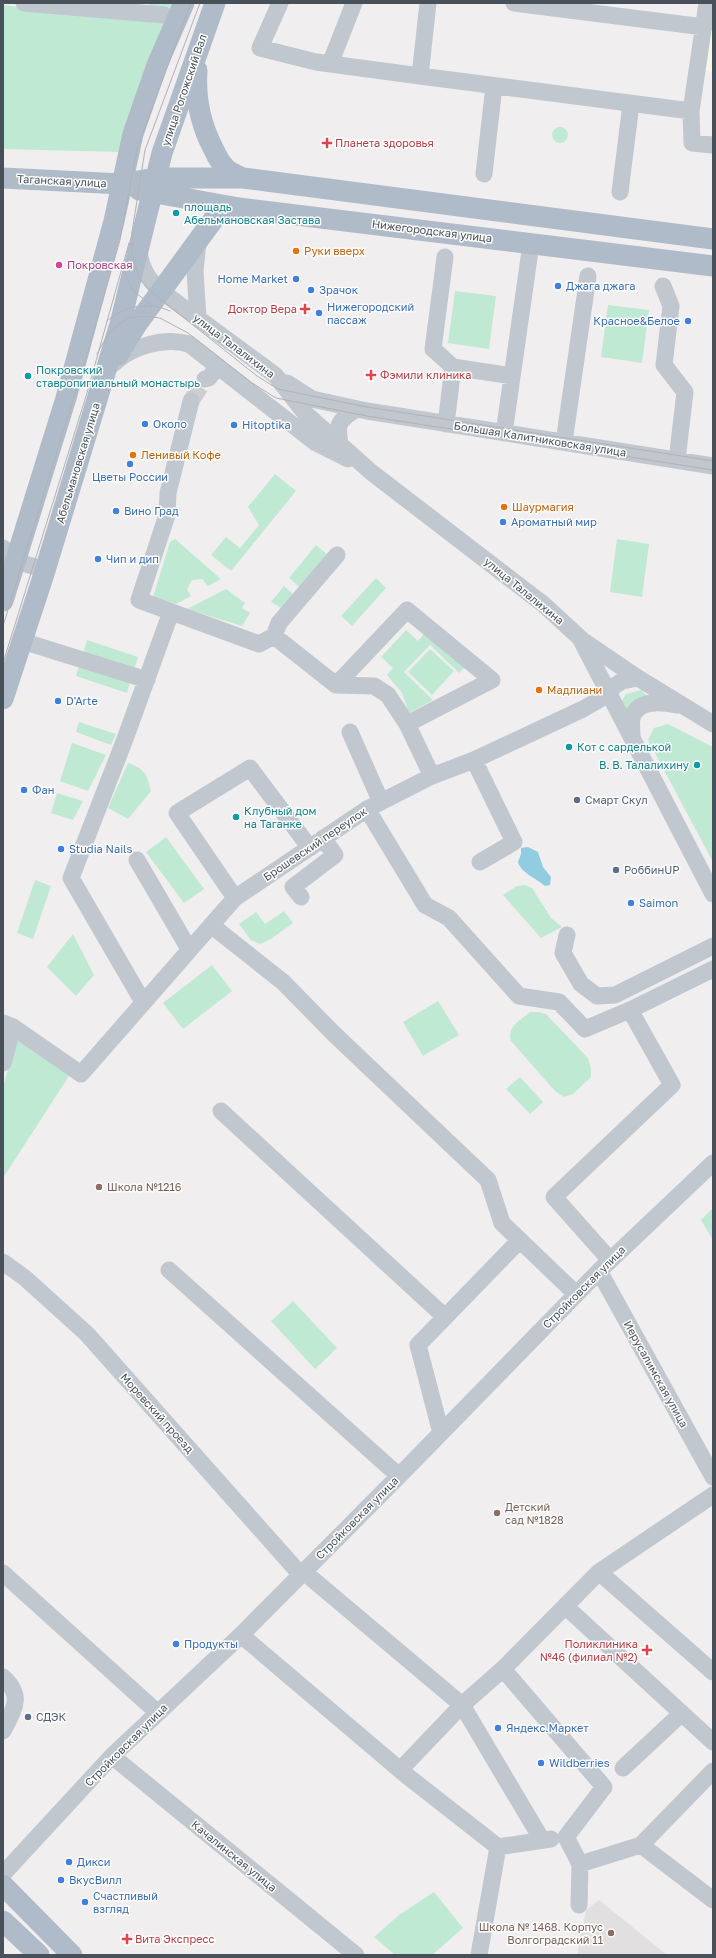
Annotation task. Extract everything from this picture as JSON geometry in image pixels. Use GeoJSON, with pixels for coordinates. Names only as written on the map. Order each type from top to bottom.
{"type":"FeatureCollection","features":[{"type":"Feature","properties":{"kind":"main road"},"geometry":{"type":"LineString","coordinates":[[3,601],[9,555],[66,398],[114,221],[133,134],[157,65],[184,3]]}},
{"type":"Feature","properties":{"kind":"main road","name":"улица Рогожский Вал"},"geometry":{"type":"LineString","coordinates":[[153,186],[162,153],[215,3]]}},
{"type":"Feature","properties":{"kind":"main road"},"geometry":{"type":"LineString","coordinates":[[198,49],[195,88],[204,131],[222,164],[229,172],[243,178]]}},
{"type":"Feature","properties":{"kind":"main road","name":"Таганская улица"},"geometry":{"type":"LineString","coordinates":[[3,178],[122,184]]}},
{"type":"Feature","properties":{"kind":"main road"},"geometry":{"type":"LineString","coordinates":[[122,184],[153,186],[243,178],[713,239]]}},
{"type":"Feature","properties":{"kind":"main road","name":"Нижегородская улица"},"geometry":{"type":"LineString","coordinates":[[153,186],[239,208],[713,266]]}},
{"type":"Feature","properties":{"kind":"main road","name":"Абельмановская улица"},"geometry":{"type":"LineString","coordinates":[[3,699],[45,570],[105,376],[139,250],[153,186]]}},
{"type":"Feature","properties":{"kind":"main road"},"geometry":{"type":"LineString","coordinates":[[105,376],[138,324],[216,216],[229,209],[239,208]]}},
{"type":"Feature","properties":{"kind":"main road"},"geometry":{"type":"LineString","coordinates":[[3,1885],[72,1955]]}},
{"type":"Feature","properties":{"kind":"main road"},"geometry":{"type":"LineString","coordinates":[[3,1922],[39,1955]]}},
{"type":"Feature","properties":{"kind":"street"},"geometry":{"type":"LineString","coordinates":[[24,3],[164,15]]}},
{"type":"Feature","properties":{"kind":"street"},"geometry":{"type":"LineString","coordinates":[[280,3],[260,48],[316,62],[690,112]]}},
{"type":"Feature","properties":{"kind":"street"},"geometry":{"type":"LineString","coordinates":[[330,64],[354,3]]}},
{"type":"Feature","properties":{"kind":"street"},"geometry":{"type":"LineString","coordinates":[[420,76],[428,3]]}},
{"type":"Feature","properties":{"kind":"street"},"geometry":{"type":"LineString","coordinates":[[514,3],[704,27]]}},
{"type":"Feature","properties":{"kind":"street"},"geometry":{"type":"LineString","coordinates":[[706,3],[704,27],[690,112],[692,143],[713,146]]}},
{"type":"Feature","properties":{"kind":"street"},"geometry":{"type":"LineString","coordinates":[[484,174],[494,86]]}},
{"type":"Feature","properties":{"kind":"street"},"geometry":{"type":"LineString","coordinates":[[620,192],[630,104]]}},
{"type":"Feature","properties":{"kind":"street"},"geometry":{"type":"LineString","coordinates":[[198,241],[195,271],[198,318]]}},
{"type":"Feature","properties":{"kind":"street"},"geometry":{"type":"LineString","coordinates":[[504,433],[531,244]]}},
{"type":"Feature","properties":{"kind":"street","name":"улица Талалихина"},"geometry":{"type":"LineString","coordinates":[[139,250],[146,275],[161,292],[275,375],[316,412],[340,444],[371,472],[543,604],[580,638],[713,894]]}},
{"type":"Feature","properties":{"kind":"street"},"geometry":{"type":"LineString","coordinates":[[444,257],[433,350],[453,367],[512,376]]}},
{"type":"Feature","properties":{"kind":"street"},"geometry":{"type":"LineString","coordinates":[[564,442],[588,276]]}},
{"type":"Feature","properties":{"kind":"street"},"geometry":{"type":"LineString","coordinates":[[663,286],[671,306],[664,365],[685,392],[677,460]]}},
{"type":"Feature","properties":{"kind":"street","name":"улица Талалихина"},"geometry":{"type":"LineString","coordinates":[[105,376],[117,361],[127,354],[152,344],[163,342],[180,342],[188,344],[310,437],[371,472]]}},
{"type":"Feature","properties":{"kind":"street"},"geometry":{"type":"LineString","coordinates":[[205,379],[209,378],[218,366]]}},
{"type":"Feature","properties":{"kind":"street"},"geometry":{"type":"LineString","coordinates":[[446,424],[453,367]]}},
{"type":"Feature","properties":{"kind":"street","name":"Большая Калитниковская улица"},"geometry":{"type":"LineString","coordinates":[[275,375],[312,399],[316,412]]}},
{"type":"Feature","properties":{"kind":"street"},"geometry":{"type":"LineString","coordinates":[[191,401],[168,493],[167,515],[139,600],[259,644],[274,636],[279,623],[337,554]]}},
{"type":"Feature","properties":{"kind":"street","name":"Большая Калитниковская улица"},"geometry":{"type":"LineString","coordinates":[[270,407],[316,412],[359,412],[564,442],[713,466]]}},
{"type":"Feature","properties":{"kind":"street"},"geometry":{"type":"LineString","coordinates":[[310,437],[309,430],[316,412]]}},
{"type":"Feature","properties":{"kind":"street"},"geometry":{"type":"LineString","coordinates":[[340,444],[338,428],[342,418],[359,412]]}},
{"type":"Feature","properties":{"kind":"street"},"geometry":{"type":"LineString","coordinates":[[9,555],[45,570]]}},
{"type":"Feature","properties":{"kind":"street"},"geometry":{"type":"LineString","coordinates":[[336,685],[407,610],[492,680],[407,724]]}},
{"type":"Feature","properties":{"kind":"street"},"geometry":{"type":"LineString","coordinates":[[143,1002],[71,878],[147,680],[171,612]]}},
{"type":"Feature","properties":{"kind":"street"},"geometry":{"type":"LineString","coordinates":[[274,636],[336,685],[374,686],[388,695],[407,724],[432,776]]}},
{"type":"Feature","properties":{"kind":"street"},"geometry":{"type":"LineString","coordinates":[[580,638],[638,678],[713,724]]}},
{"type":"Feature","properties":{"kind":"street"},"geometry":{"type":"LineString","coordinates":[[22,641],[147,680]]}},
{"type":"Feature","properties":{"kind":"street","name":"Брошевский переулок"},"geometry":{"type":"LineString","coordinates":[[8,1025],[81,1074],[235,898],[374,805],[432,776],[474,760],[584,709],[609,694],[614,686],[622,680],[638,678]]}},
{"type":"Feature","properties":{"kind":"street"},"geometry":{"type":"LineString","coordinates":[[632,738],[632,718],[640,707],[654,702],[662,702],[687,708]]}},
{"type":"Feature","properties":{"kind":"street"},"geometry":{"type":"LineString","coordinates":[[350,732],[374,805],[425,905],[448,918],[519,996],[559,1002],[585,1029],[630,1010],[713,970]]}},
{"type":"Feature","properties":{"kind":"street"},"geometry":{"type":"LineString","coordinates":[[474,760],[514,842],[480,862]]}},
{"type":"Feature","properties":{"kind":"street"},"geometry":{"type":"LineString","coordinates":[[235,898],[177,813],[250,768],[316,843],[335,855],[297,892],[277,869]]}},
{"type":"Feature","properties":{"kind":"street"},"geometry":{"type":"LineString","coordinates":[[137,860],[189,949]]}},
{"type":"Feature","properties":{"kind":"street"},"geometry":{"type":"LineString","coordinates":[[211,925],[283,982],[337,1037],[488,1180],[502,1223],[519,1241],[576,1294]]}},
{"type":"Feature","properties":{"kind":"street"},"geometry":{"type":"LineString","coordinates":[[567,934],[563,953],[581,984],[597,996],[615,995],[713,946]]}},
{"type":"Feature","properties":{"kind":"street","name":"Иерусалимская улица"},"geometry":{"type":"LineString","coordinates":[[630,1010],[672,1085],[554,1197],[604,1266],[713,1477]]}},
{"type":"Feature","properties":{"kind":"street"},"geometry":{"type":"LineString","coordinates":[[3,1063],[8,1025]]}},
{"type":"Feature","properties":{"kind":"street"},"geometry":{"type":"LineString","coordinates":[[221,1111],[445,1317]]}},
{"type":"Feature","properties":{"kind":"street","name":"Стройковская улица"},"geometry":{"type":"LineString","coordinates":[[3,1874],[112,1756],[241,1635],[604,1266],[713,1163]]}},
{"type":"Feature","properties":{"kind":"street"},"geometry":{"type":"LineString","coordinates":[[441,1433],[418,1345],[519,1241]]}},
{"type":"Feature","properties":{"kind":"street","name":"Моревский проезд"},"geometry":{"type":"LineString","coordinates":[[3,1262],[25,1278],[87,1334],[302,1573],[462,1705],[542,1840]]}},
{"type":"Feature","properties":{"kind":"street"},"geometry":{"type":"LineString","coordinates":[[169,1270],[399,1476]]}},
{"type":"Feature","properties":{"kind":"street"},"geometry":{"type":"LineString","coordinates":[[400,1770],[462,1705],[503,1669],[599,1572],[713,1495]]}},
{"type":"Feature","properties":{"kind":"street"},"geometry":{"type":"LineString","coordinates":[[599,1572],[713,1672]]}},
{"type":"Feature","properties":{"kind":"street"},"geometry":{"type":"LineString","coordinates":[[3,1573],[158,1713]]}},
{"type":"Feature","properties":{"kind":"street"},"geometry":{"type":"LineString","coordinates":[[565,1606],[713,1742]]}},
{"type":"Feature","properties":{"kind":"street"},"geometry":{"type":"LineString","coordinates":[[241,1635],[400,1770],[498,1847],[566,1837],[604,1787],[503,1669]]}},
{"type":"Feature","properties":{"kind":"street"},"geometry":{"type":"LineString","coordinates":[[3,1677],[12,1686],[15,1695],[14,1709],[3,1731]]}},
{"type":"Feature","properties":{"kind":"street"},"geometry":{"type":"LineString","coordinates":[[624,1768],[682,1713]]}},
{"type":"Feature","properties":{"kind":"street","name":"Качалинская улица"},"geometry":{"type":"LineString","coordinates":[[112,1756],[356,1955]]}},
{"type":"Feature","properties":{"kind":"street"},"geometry":{"type":"LineString","coordinates":[[580,1864],[641,1845],[713,1771]]}},
{"type":"Feature","properties":{"kind":"street"},"geometry":{"type":"LineString","coordinates":[[566,1837],[580,1864],[578,1905]]}},
{"type":"Feature","properties":{"kind":"street"},"geometry":{"type":"LineString","coordinates":[[641,1845],[713,1900]]}},
{"type":"Feature","properties":{"kind":"street"},"geometry":{"type":"LineString","coordinates":[[479,1955],[498,1847]]}},
{"type":"Feature","properties":{"kind":"shaded area"},"geometry":{"type":"Polygon","coordinates":[[[713,3],[713,72],[704,70],[713,3]]]}},
{"type":"Feature","properties":{"kind":"shaded area","name":"Школа № 1468. Корпус Волгоградский 11"},"geometry":{"type":"Polygon","coordinates":[[[599,1900],[667,1955],[577,1955],[586,1910],[599,1900]]]}},
{"type":"Feature","properties":{"kind":"green space"},"geometry":{"type":"Polygon","coordinates":[[[150,3],[174,3],[120,152],[3,149],[3,5],[143,21],[150,3]]]}},
{"type":"Feature","properties":{"kind":"green space"},"geometry":{"type":"Polygon","coordinates":[[[557,127],[563,127],[568,132],[566,141],[563,143],[557,143],[552,138],[552,132],[557,127]]]}},
{"type":"Feature","properties":{"kind":"green space"},"geometry":{"type":"Polygon","coordinates":[[[455,291],[496,296],[489,349],[448,343],[455,291]]]}},
{"type":"Feature","properties":{"kind":"green space"},"geometry":{"type":"Polygon","coordinates":[[[608,305],[649,310],[642,363],[601,357],[608,305]]]}},
{"type":"Feature","properties":{"kind":"green space"},"geometry":{"type":"Polygon","coordinates":[[[275,474],[296,491],[231,571],[211,555],[226,537],[240,548],[259,525],[248,507],[275,474]]]}},
{"type":"Feature","properties":{"kind":"green space"},"geometry":{"type":"Polygon","coordinates":[[[175,539],[221,579],[208,586],[202,579],[192,580],[187,589],[191,596],[176,604],[153,597],[170,542],[175,539]]]}},
{"type":"Feature","properties":{"kind":"green space"},"geometry":{"type":"Polygon","coordinates":[[[617,539],[649,544],[642,597],[610,592],[617,539]]]}},
{"type":"Feature","properties":{"kind":"green space"},"geometry":{"type":"Polygon","coordinates":[[[316,545],[329,556],[302,589],[289,578],[316,545]]]}},
{"type":"Feature","properties":{"kind":"green space"},"geometry":{"type":"Polygon","coordinates":[[[376,578],[386,588],[352,626],[341,616],[376,578]]]}},
{"type":"Feature","properties":{"kind":"green space"},"geometry":{"type":"Polygon","coordinates":[[[284,586],[294,595],[283,609],[271,602],[284,586]]]}},
{"type":"Feature","properties":{"kind":"green space"},"geometry":{"type":"Polygon","coordinates":[[[226,589],[245,603],[242,608],[250,613],[242,626],[187,609],[226,589]]]}},
{"type":"Feature","properties":{"kind":"green space"},"geometry":{"type":"Polygon","coordinates":[[[406,630],[418,641],[424,634],[465,667],[459,673],[430,645],[404,672],[433,700],[409,713],[402,693],[387,675],[393,668],[381,657],[406,630]]]}},
{"type":"Feature","properties":{"kind":"green space"},"geometry":{"type":"Polygon","coordinates":[[[87,640],[138,657],[134,670],[83,654],[87,640]]]}},
{"type":"Feature","properties":{"kind":"green space"},"geometry":{"type":"Polygon","coordinates":[[[430,649],[454,671],[432,695],[408,672],[430,649]]]}},
{"type":"Feature","properties":{"kind":"green space"},"geometry":{"type":"Polygon","coordinates":[[[80,663],[131,679],[127,693],[76,676],[80,663]]]}},
{"type":"Feature","properties":{"kind":"green space"},"geometry":{"type":"Polygon","coordinates":[[[641,690],[648,697],[626,714],[621,702],[626,694],[641,690]]]}},
{"type":"Feature","properties":{"kind":"green space"},"geometry":{"type":"Polygon","coordinates":[[[79,722],[116,734],[111,745],[76,732],[79,722]]]}},
{"type":"Feature","properties":{"kind":"green space"},"geometry":{"type":"Polygon","coordinates":[[[668,724],[713,747],[713,862],[648,740],[654,728],[668,724]]]}},
{"type":"Feature","properties":{"kind":"green space"},"geometry":{"type":"Polygon","coordinates":[[[72,743],[106,755],[88,791],[60,781],[72,743]]]}},
{"type":"Feature","properties":{"kind":"green space"},"geometry":{"type":"Polygon","coordinates":[[[128,763],[142,770],[148,780],[151,791],[128,819],[108,808],[128,763]]]}},
{"type":"Feature","properties":{"kind":"green space"},"geometry":{"type":"Polygon","coordinates":[[[57,793],[83,801],[73,820],[51,813],[57,793]]]}},
{"type":"Feature","properties":{"kind":"green space"},"geometry":{"type":"Polygon","coordinates":[[[166,837],[204,889],[184,903],[146,852],[166,837]]]}},
{"type":"Feature","properties":{"kind":"green space"},"geometry":{"type":"Polygon","coordinates":[[[35,880],[51,886],[33,939],[17,933],[35,880]]]}},
{"type":"Feature","properties":{"kind":"green space"},"geometry":{"type":"Polygon","coordinates":[[[525,885],[532,888],[551,918],[562,927],[541,938],[503,895],[517,886],[525,885]]]}},
{"type":"Feature","properties":{"kind":"green space"},"geometry":{"type":"Polygon","coordinates":[[[284,911],[293,923],[271,939],[260,944],[251,940],[239,924],[256,912],[265,924],[284,911]]]}},
{"type":"Feature","properties":{"kind":"green space"},"geometry":{"type":"Polygon","coordinates":[[[73,934],[94,975],[76,996],[47,967],[73,934]]]}},
{"type":"Feature","properties":{"kind":"green space"},"geometry":{"type":"Polygon","coordinates":[[[212,965],[232,991],[183,1029],[163,1003],[212,965]]]}},
{"type":"Feature","properties":{"kind":"green space"},"geometry":{"type":"Polygon","coordinates":[[[438,1001],[459,1035],[423,1056],[403,1022],[438,1001]]]}},
{"type":"Feature","properties":{"kind":"green space"},"geometry":{"type":"Polygon","coordinates":[[[530,1012],[546,1014],[588,1058],[591,1069],[591,1077],[573,1094],[564,1097],[555,1091],[511,1041],[510,1036],[512,1028],[530,1012]]]}},
{"type":"Feature","properties":{"kind":"green space"},"geometry":{"type":"Polygon","coordinates":[[[17,1039],[69,1076],[3,1178],[3,1087],[17,1039]]]}},
{"type":"Feature","properties":{"kind":"green space"},"geometry":{"type":"Polygon","coordinates":[[[520,1077],[543,1102],[530,1114],[506,1089],[520,1077]]]}},
{"type":"Feature","properties":{"kind":"green space"},"geometry":{"type":"Polygon","coordinates":[[[713,1208],[713,1240],[701,1220],[713,1208]]]}},
{"type":"Feature","properties":{"kind":"green space"},"geometry":{"type":"Polygon","coordinates":[[[293,1301],[337,1348],[315,1369],[271,1321],[293,1301]]]}},
{"type":"Feature","properties":{"kind":"green space"},"geometry":{"type":"Polygon","coordinates":[[[434,1892],[463,1928],[432,1955],[395,1955],[374,1937],[399,1915],[434,1892]]]}},
{"type":"Feature","properties":{"kind":"water"},"geometry":{"type":"Polygon","coordinates":[[[528,847],[538,852],[543,867],[551,877],[550,885],[545,886],[525,872],[520,866],[518,862],[521,854],[521,848],[528,847]]]}},
{"type":"Feature","properties":{"kind":"tunnel"},"geometry":{"type":"LineString","coordinates":[[191,401],[205,379]]}},
{"type":"Feature","properties":{"kind":"tram line"},"geometry":{"type":"LineString","coordinates":[[3,626],[88,351],[120,240],[137,149],[191,3]]}},
{"type":"Feature","properties":{"kind":"tram line"},"geometry":{"type":"LineString","coordinates":[[200,3],[145,150],[132,232],[132,254],[140,279],[149,290],[257,376],[278,389],[367,407],[713,461]]}},
{"type":"Feature","properties":{"kind":"tram line"},"geometry":{"type":"LineString","coordinates":[[3,663],[87,393],[129,243]]}},
{"type":"Feature","properties":{"kind":"tram line"},"geometry":{"type":"LineString","coordinates":[[122,266],[133,291],[153,306]]}},
{"type":"Feature","properties":{"kind":"tram line"},"geometry":{"type":"LineString","coordinates":[[107,321],[121,312],[137,307],[153,306],[170,311]]}},
{"type":"Feature","properties":{"kind":"tram line"},"geometry":{"type":"LineString","coordinates":[[97,354],[107,336],[115,327],[128,318],[145,316],[160,318],[188,333],[252,383],[276,398],[367,416],[713,470]]}},
{"type":"Feature","properties":{"kind":"place","name":"Планета здоровья"},"geometry":{"type":"Point","coordinates":[327,143]}},
{"type":"Feature","properties":{"kind":"place","name":"площадь Абельмановская Застава"},"geometry":{"type":"Point","coordinates":[176,213]}},
{"type":"Feature","properties":{"kind":"place","name":"Руки вверх"},"geometry":{"type":"Point","coordinates":[296,251]}},
{"type":"Feature","properties":{"kind":"place","name":"Покровская"},"geometry":{"type":"Point","coordinates":[59,265]}},
{"type":"Feature","properties":{"kind":"place","name":"Home Market"},"geometry":{"type":"Point","coordinates":[296,279]}},
{"type":"Feature","properties":{"kind":"place","name":"Джага джага"},"geometry":{"type":"Point","coordinates":[558,286]}},
{"type":"Feature","properties":{"kind":"place","name":"Зрачок"},"geometry":{"type":"Point","coordinates":[311,290]}},
{"type":"Feature","properties":{"kind":"place","name":"Доктор Вера"},"geometry":{"type":"Point","coordinates":[305,309]}},
{"type":"Feature","properties":{"kind":"place","name":"Нижегородский пассаж"},"geometry":{"type":"Point","coordinates":[319,313]}},
{"type":"Feature","properties":{"kind":"place","name":"Красное&Белое"},"geometry":{"type":"Point","coordinates":[688,321]}},
{"type":"Feature","properties":{"kind":"place","name":"Фэмили клиника"},"geometry":{"type":"Point","coordinates":[371,375]}},
{"type":"Feature","properties":{"kind":"place","name":"Покровский ставропигиальный монастырь"},"geometry":{"type":"Point","coordinates":[28,376]}},
{"type":"Feature","properties":{"kind":"place","name":"Около"},"geometry":{"type":"Point","coordinates":[145,424]}},
{"type":"Feature","properties":{"kind":"place","name":"Hitoptika"},"geometry":{"type":"Point","coordinates":[234,425]}},
{"type":"Feature","properties":{"kind":"place","name":"Ленивый Кофе"},"geometry":{"type":"Point","coordinates":[133,455]}},
{"type":"Feature","properties":{"kind":"place","name":"Цветы России"},"geometry":{"type":"Point","coordinates":[130,464]}},
{"type":"Feature","properties":{"kind":"place","name":"Шаурмагия"},"geometry":{"type":"Point","coordinates":[504,507]}},
{"type":"Feature","properties":{"kind":"place","name":"Вино Град"},"geometry":{"type":"Point","coordinates":[116,511]}},
{"type":"Feature","properties":{"kind":"place","name":"Ароматный мир"},"geometry":{"type":"Point","coordinates":[503,522]}},
{"type":"Feature","properties":{"kind":"place","name":"Чип и дип"},"geometry":{"type":"Point","coordinates":[98,559]}},
{"type":"Feature","properties":{"kind":"place","name":"Мадлиани"},"geometry":{"type":"Point","coordinates":[539,690]}},
{"type":"Feature","properties":{"kind":"place","name":"D'Arte"},"geometry":{"type":"Point","coordinates":[58,701]}},
{"type":"Feature","properties":{"kind":"place","name":"Кот с сарделькой"},"geometry":{"type":"Point","coordinates":[569,747]}},
{"type":"Feature","properties":{"kind":"place","name":"В. В. Талалихину"},"geometry":{"type":"Point","coordinates":[697,765]}},
{"type":"Feature","properties":{"kind":"place","name":"Фан"},"geometry":{"type":"Point","coordinates":[24,790]}},
{"type":"Feature","properties":{"kind":"place","name":"Смарт Скул"},"geometry":{"type":"Point","coordinates":[577,800]}},
{"type":"Feature","properties":{"kind":"place","name":"Клубный дом на Таганке"},"geometry":{"type":"Point","coordinates":[236,817]}},
{"type":"Feature","properties":{"kind":"place","name":"Studia Nails"},"geometry":{"type":"Point","coordinates":[61,849]}},
{"type":"Feature","properties":{"kind":"place","name":"РоббинUP"},"geometry":{"type":"Point","coordinates":[616,870]}},
{"type":"Feature","properties":{"kind":"place","name":"Saimon"},"geometry":{"type":"Point","coordinates":[631,903]}},
{"type":"Feature","properties":{"kind":"place","name":"Школа №1216"},"geometry":{"type":"Point","coordinates":[99,1187]}},
{"type":"Feature","properties":{"kind":"place","name":"Детский сад №1828"},"geometry":{"type":"Point","coordinates":[497,1513]}},
{"type":"Feature","properties":{"kind":"place","name":"Продукты"},"geometry":{"type":"Point","coordinates":[176,1644]}},
{"type":"Feature","properties":{"kind":"place","name":"Поликлиника №46 (филиал №2)"},"geometry":{"type":"Point","coordinates":[647,1650]}},
{"type":"Feature","properties":{"kind":"place","name":"СДЭК"},"geometry":{"type":"Point","coordinates":[28,1717]}},
{"type":"Feature","properties":{"kind":"place","name":"Яндекс.Маркет"},"geometry":{"type":"Point","coordinates":[498,1728]}},
{"type":"Feature","properties":{"kind":"place","name":"Wildberries"},"geometry":{"type":"Point","coordinates":[541,1763]}},
{"type":"Feature","properties":{"kind":"place","name":"Дикси"},"geometry":{"type":"Point","coordinates":[69,1862]}},
{"type":"Feature","properties":{"kind":"place","name":"ВкусВилл"},"geometry":{"type":"Point","coordinates":[61,1880]}},
{"type":"Feature","properties":{"kind":"place","name":"Счастливый взгляд"},"geometry":{"type":"Point","coordinates":[85,1902]}},
{"type":"Feature","properties":{"kind":"place","name":"Школа № 1468. Корпус Волгоградский 11"},"geometry":{"type":"Point","coordinates":[611,1933]}},
{"type":"Feature","properties":{"kind":"place","name":"Вита Экспресс"},"geometry":{"type":"Point","coordinates":[127,1939]}}]}
